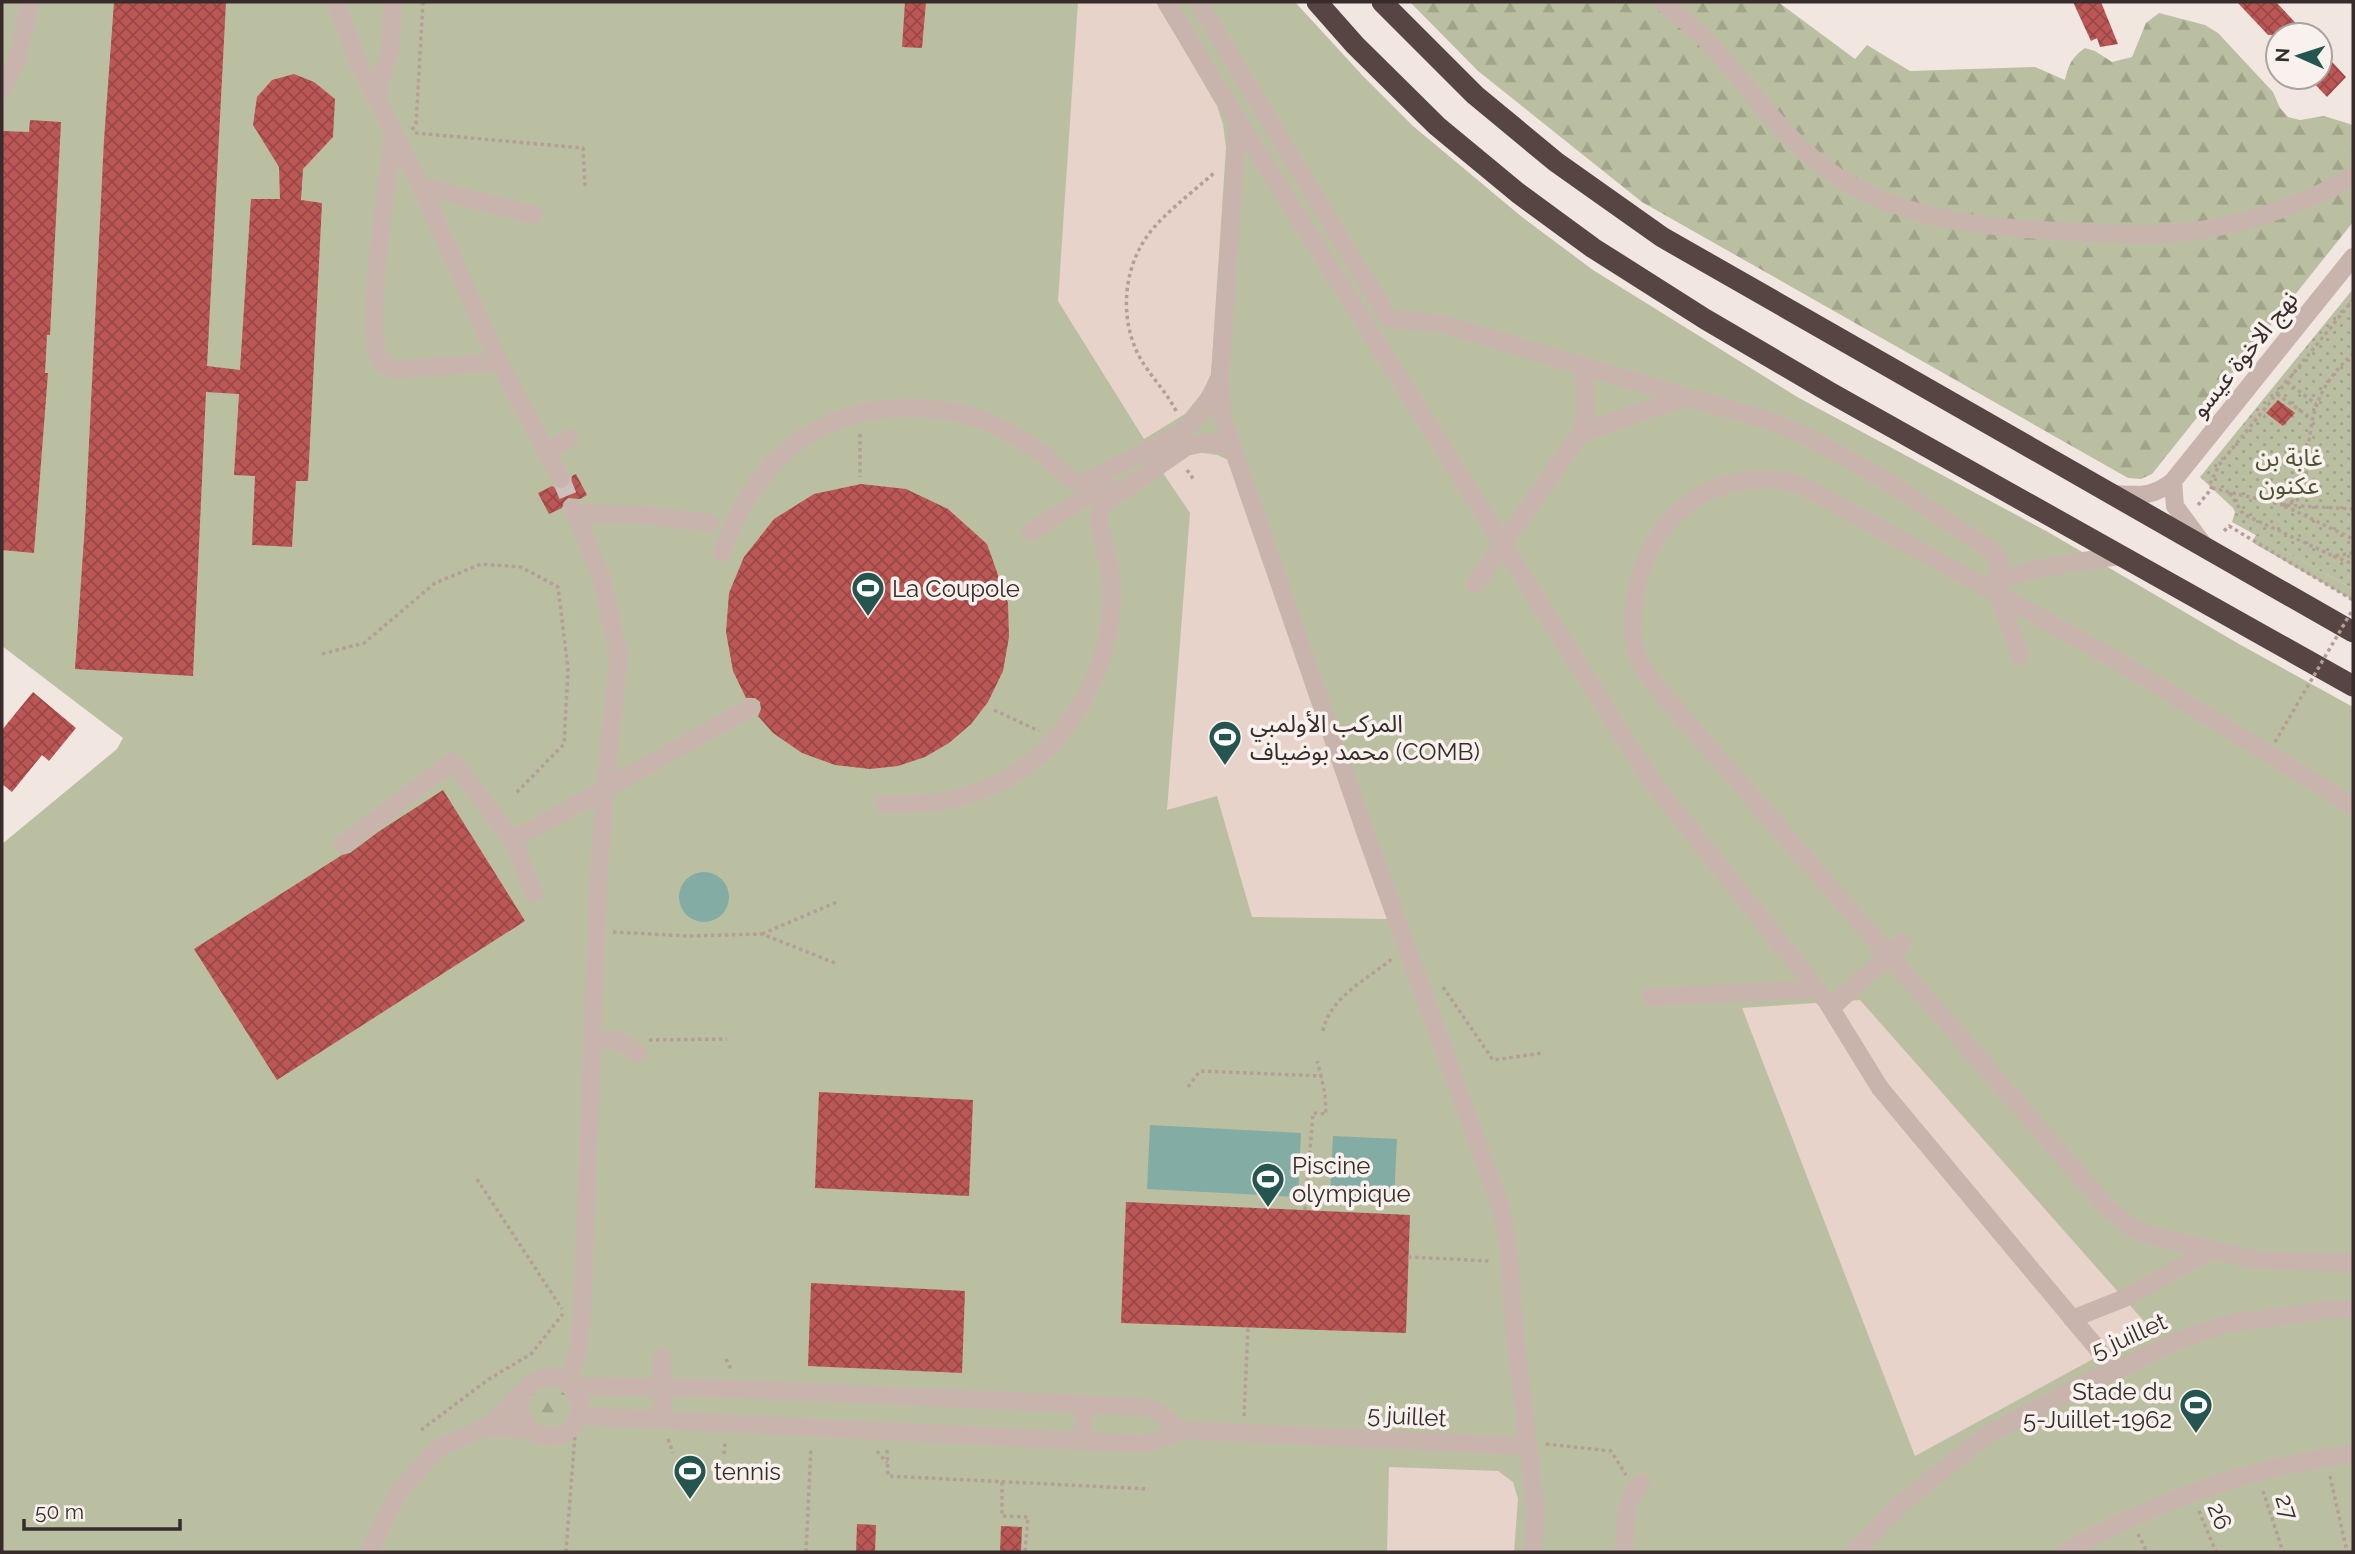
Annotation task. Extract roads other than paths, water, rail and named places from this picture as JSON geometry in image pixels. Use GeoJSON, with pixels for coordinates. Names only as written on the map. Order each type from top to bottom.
{"type":"FeatureCollection","features":[{"type":"Feature","properties":{"kind":"highway"},"geometry":{"type":"LineString","coordinates":[[1317,2],[1373,63],[1437,126],[1518,193],[1592,248],[1704,319],[1831,393],[2353,686]]}},
{"type":"Feature","properties":{"kind":"highway"},"geometry":{"type":"LineString","coordinates":[[1382,2],[1475,95],[1556,162],[1629,215],[1786,310],[2353,632]]}},
{"type":"Feature","properties":{"kind":"street"},"geometry":{"type":"LineString","coordinates":[[2,90],[17,60],[30,2]]}},
{"type":"Feature","properties":{"kind":"street"},"geometry":{"type":"LineString","coordinates":[[336,2],[358,62],[420,186],[499,362],[561,478]]}},
{"type":"Feature","properties":{"kind":"street"},"geometry":{"type":"LineString","coordinates":[[376,99],[390,50],[393,2]]}},
{"type":"Feature","properties":{"kind":"street"},"geometry":{"type":"LineString","coordinates":[[1166,2],[1652,782],[1831,1007],[1880,1088],[2116,1371]]}},
{"type":"Feature","properties":{"kind":"street"},"geometry":{"type":"LineString","coordinates":[[1198,2],[1389,319]]}},
{"type":"Feature","properties":{"kind":"street"},"geometry":{"type":"LineString","coordinates":[[1662,2],[1698,33],[1782,128],[1824,166],[1877,198],[1918,212],[1975,224],[2044,230],[2119,234],[2196,231],[2282,209],[2353,176]]}},
{"type":"Feature","properties":{"kind":"street"},"geometry":{"type":"LineString","coordinates":[[1238,121],[1220,376],[1222,417],[1369,843],[1500,1205],[1508,1244],[1515,1335],[1536,1513],[1533,1552]]}},
{"type":"Feature","properties":{"kind":"street"},"geometry":{"type":"LineString","coordinates":[[394,134],[379,249],[374,330],[379,359],[392,370],[499,362]]}},
{"type":"Feature","properties":{"kind":"street"},"geometry":{"type":"LineString","coordinates":[[420,186],[534,215]]}},
{"type":"Feature","properties":{"kind":"street","name":"نهج الاخوة عيسو"},"geometry":{"type":"LineString","coordinates":[[2173,481],[2353,257]]}},
{"type":"Feature","properties":{"kind":"street"},"geometry":{"type":"LineString","coordinates":[[1363,321],[1389,319],[1443,324],[1771,421],[1810,438],[1890,483],[1993,552],[1999,560],[1998,586],[2020,656]]}},
{"type":"Feature","properties":{"kind":"street"},"geometry":{"type":"LineString","coordinates":[[1475,584],[1580,434],[1586,412],[1584,375],[1580,364]]}},
{"type":"Feature","properties":{"kind":"street"},"geometry":{"type":"LineString","coordinates":[[1030,532],[1172,446],[1180,433],[1201,414],[1213,396],[1220,376]]}},
{"type":"Feature","properties":{"kind":"street"},"geometry":{"type":"LineString","coordinates":[[1580,434],[1690,398]]}},
{"type":"Feature","properties":{"kind":"street"},"geometry":{"type":"LineString","coordinates":[[722,553],[750,491],[772,464],[798,442],[818,430],[860,412],[926,408],[959,413],[990,423],[1020,438],[1047,457],[1071,479],[1082,484],[1139,466]]}},
{"type":"Feature","properties":{"kind":"street"},"geometry":{"type":"LineString","coordinates":[[547,454],[569,438]]}},
{"type":"Feature","properties":{"kind":"street"},"geometry":{"type":"LineString","coordinates":[[1172,446],[1186,447],[1208,442],[1230,445]]}},
{"type":"Feature","properties":{"kind":"street"},"geometry":{"type":"LineString","coordinates":[[884,804],[922,805],[960,798],[995,785],[1028,765],[1056,740],[1080,708],[1098,673],[1108,635],[1112,596],[1099,511],[1139,466]]}},
{"type":"Feature","properties":{"kind":"street"},"geometry":{"type":"LineString","coordinates":[[2353,806],[1998,586],[1802,485],[1766,478],[1741,480],[1696,497],[1678,511],[1662,529],[1639,574],[1633,632],[1639,659],[1654,684],[2106,1206],[2128,1225],[2145,1234],[2256,1260],[2353,1263]]}},
{"type":"Feature","properties":{"kind":"street"},"geometry":{"type":"LineString","coordinates":[[2114,494],[2147,495],[2161,491],[2173,481]]}},
{"type":"Feature","properties":{"kind":"street"},"geometry":{"type":"LineString","coordinates":[[2173,481],[2175,506],[2207,550]]}},
{"type":"Feature","properties":{"kind":"street"},"geometry":{"type":"LineString","coordinates":[[487,1427],[531,1430],[547,1437],[556,1437],[571,1429],[577,1419],[579,1400],[569,1384],[578,1350],[573,1315],[593,1040],[605,787],[619,655],[601,577],[574,511],[644,514],[710,523]]}},
{"type":"Feature","properties":{"kind":"street"},"geometry":{"type":"LineString","coordinates":[[1998,586],[2019,573],[2083,560],[2121,556]]}},
{"type":"Feature","properties":{"kind":"street"},"geometry":{"type":"LineString","coordinates":[[513,840],[750,708]]}},
{"type":"Feature","properties":{"kind":"street"},"geometry":{"type":"LineString","coordinates":[[343,844],[453,761],[513,840],[534,894]]}},
{"type":"Feature","properties":{"kind":"street"},"geometry":{"type":"LineString","coordinates":[[1831,1007],[1902,943]]}},
{"type":"Feature","properties":{"kind":"street"},"geometry":{"type":"LineString","coordinates":[[1651,997],[1816,989]]}},
{"type":"Feature","properties":{"kind":"street"},"geometry":{"type":"LineString","coordinates":[[593,1040],[619,1040],[638,1054]]}},
{"type":"Feature","properties":{"kind":"street"},"geometry":{"type":"LineString","coordinates":[[2072,1319],[2125,1298],[2213,1250]]}},
{"type":"Feature","properties":{"kind":"street","name":"5 juillet"},"geometry":{"type":"LineString","coordinates":[[1855,1552],[1902,1503],[1987,1434],[2095,1378],[2116,1371],[2174,1342],[2226,1324],[2353,1309]]}},
{"type":"Feature","properties":{"kind":"street"},"geometry":{"type":"LineString","coordinates":[[662,1357],[662,1420]]}},
{"type":"Feature","properties":{"kind":"street"},"geometry":{"type":"LineString","coordinates":[[369,1552],[398,1493],[439,1448],[487,1427],[528,1387],[547,1377],[558,1378],[569,1384],[1146,1407],[1158,1411],[1178,1430],[1155,1442],[1142,1444],[662,1420],[577,1419]]}},
{"type":"Feature","properties":{"kind":"street"},"geometry":{"type":"LineString","coordinates":[[528,1387],[522,1397],[520,1409],[523,1421],[531,1430]]}},
{"type":"Feature","properties":{"kind":"street"},"geometry":{"type":"LineString","coordinates":[[1082,1440],[1085,1403]]}},
{"type":"Feature","properties":{"kind":"street","name":"5 juillet"},"geometry":{"type":"LineString","coordinates":[[1178,1430],[1528,1446]]}},
{"type":"Feature","properties":{"kind":"street"},"geometry":{"type":"LineString","coordinates":[[2066,1552],[2192,1493],[2258,1472],[2325,1457],[2353,1454]]}},
{"type":"Feature","properties":{"kind":"street"},"geometry":{"type":"LineString","coordinates":[[1624,1552],[1628,1507],[1639,1486]]}},
{"type":"Feature","properties":{"kind":"water"},"geometry":{"type":"Polygon","coordinates":[[[704,872],[721,880],[729,897],[721,914],[704,922],[687,914],[679,897],[687,880],[704,872]]]}},
{"type":"Feature","properties":{"kind":"water"},"geometry":{"type":"Polygon","coordinates":[[[1150,1125],[1301,1133],[1298,1197],[1147,1189],[1150,1125]]]}},
{"type":"Feature","properties":{"kind":"water"},"geometry":{"type":"Polygon","coordinates":[[[1333,1136],[1397,1139],[1394,1199],[1330,1195],[1333,1136]]]}},
{"type":"Feature","properties":{"kind":"tunnel"},"geometry":{"type":"LineString","coordinates":[[561,479],[573,508]]}},
{"type":"Feature","properties":{"kind":"place","name":"La Coupole"},"geometry":{"type":"Point","coordinates":[868,618]}},
{"type":"Feature","properties":{"kind":"place","name":"المركب الأولمبي محمد بوضياف (COMB)"},"geometry":{"type":"Point","coordinates":[1225,767]}},
{"type":"Feature","properties":{"kind":"place","name":"Piscine olympique"},"geometry":{"type":"Point","coordinates":[1268,1209]}},
{"type":"Feature","properties":{"kind":"place","name":"Stade du 5-Juillet-1962"},"geometry":{"type":"Point","coordinates":[2196,1435]}},
{"type":"Feature","properties":{"kind":"place","name":"tennis"},"geometry":{"type":"Point","coordinates":[690,1501]}},
{"type":"Feature","properties":{"kind":"park label","name":"غابة بن عكنون"},"geometry":{"type":"Point","coordinates":[2289,471]}}]}
